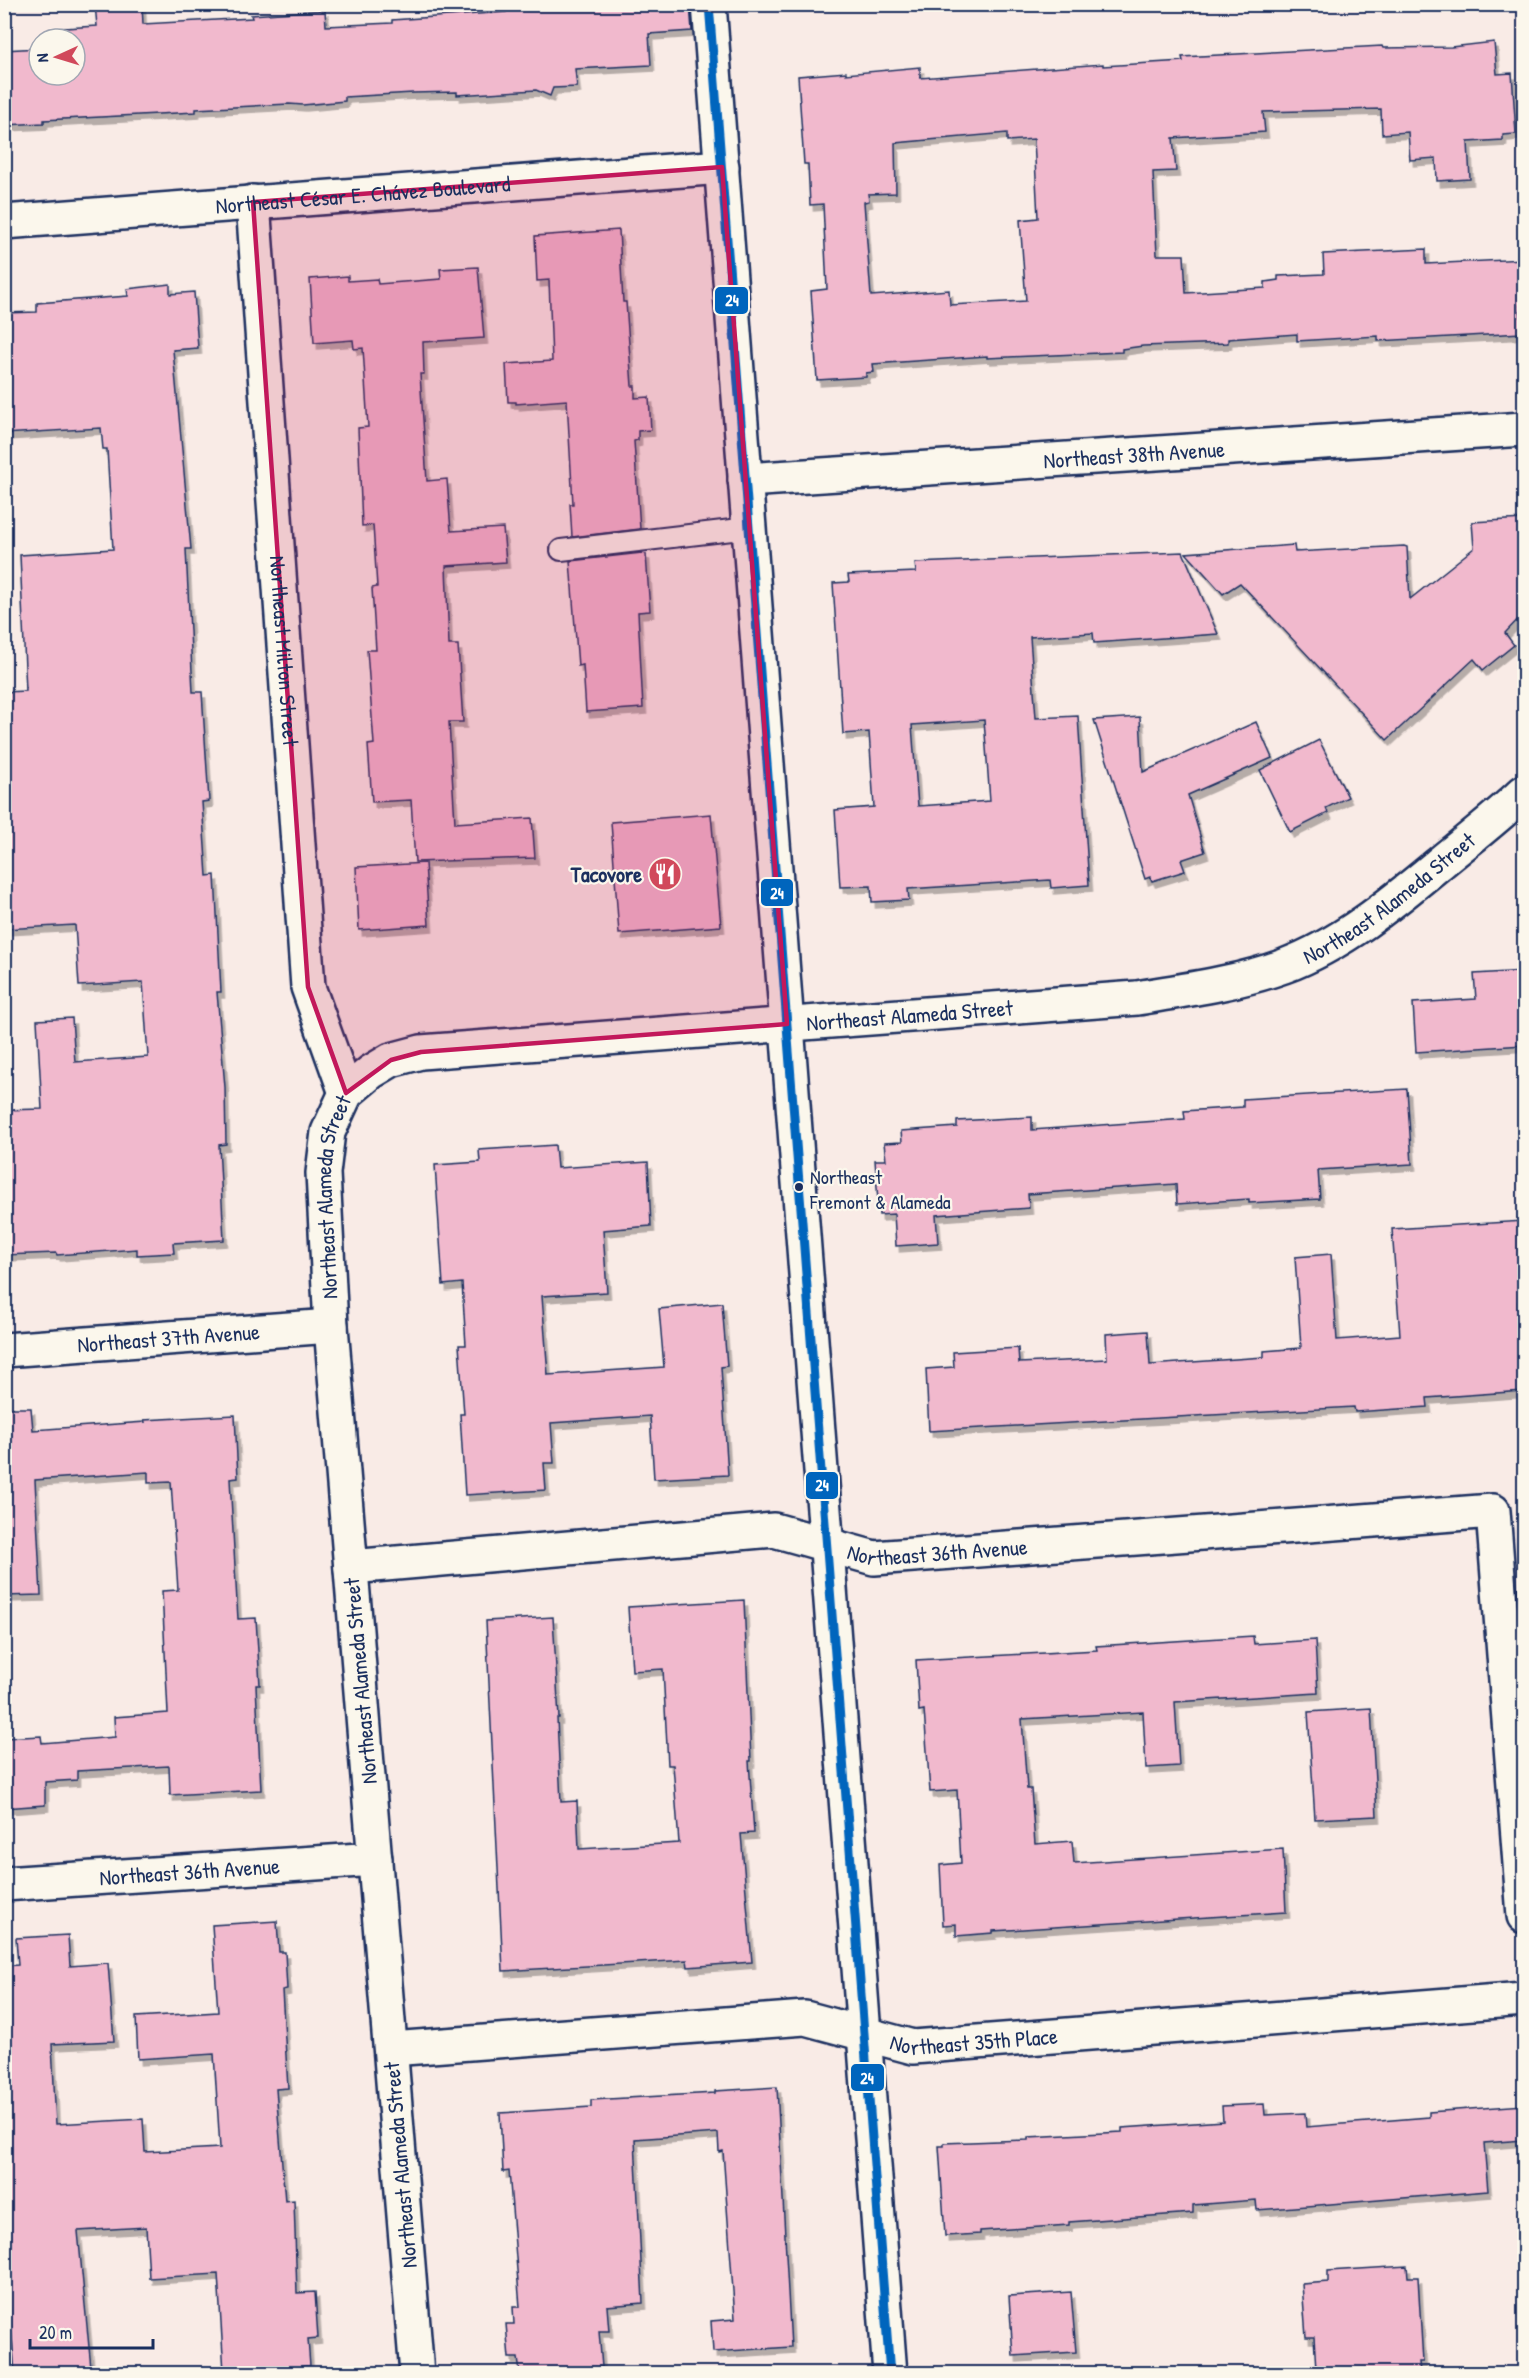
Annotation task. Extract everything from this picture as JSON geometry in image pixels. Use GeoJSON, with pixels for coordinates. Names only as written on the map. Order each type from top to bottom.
{"type":"FeatureCollection","features":[{"type":"Feature","properties":{"kind":"street"},"geometry":{"type":"LineString","coordinates":[[709,4],[890,2373]]}},
{"type":"Feature","properties":{"kind":"street","name":"Northeast César E. Chávez Boulevard"},"geometry":{"type":"LineString","coordinates":[[4,222],[722,167]]}},
{"type":"Feature","properties":{"kind":"street","name":"Northeast Milton Street"},"geometry":{"type":"LineString","coordinates":[[253,202],[308,987],[346,1093]]}},
{"type":"Feature","properties":{"kind":"street","name":"Northeast 38th Avenue"},"geometry":{"type":"LineString","coordinates":[[745,480],[1524,429]]}},
{"type":"Feature","properties":{"kind":"street","name":"Northeast Alameda Street"},"geometry":{"type":"LineString","coordinates":[[417,2373],[331,1326],[323,1173],[328,1132],[346,1093],[371,1072],[391,1060],[421,1052],[1137,998],[1214,985],[1286,965],[1332,942],[1379,913],[1524,792]]}},
{"type":"Feature","properties":{"kind":"street","name":"Northeast 37th Avenue"},"geometry":{"type":"LineString","coordinates":[[4,1350],[331,1326]]}},
{"type":"Feature","properties":{"kind":"street","name":"Northeast 36th Avenue"},"geometry":{"type":"LineString","coordinates":[[351,1567],[774,1530],[874,1558],[1493,1511],[1518,1754]]}},
{"type":"Feature","properties":{"kind":"street"},"geometry":{"type":"LineString","coordinates":[[1518,1754],[1524,1916]]}},
{"type":"Feature","properties":{"kind":"street","name":"Northeast 36th Avenue"},"geometry":{"type":"LineString","coordinates":[[4,1884],[375,1858]]}},
{"type":"Feature","properties":{"kind":"street","name":"Northeast 35th Place"},"geometry":{"type":"LineString","coordinates":[[391,2049],[805,2018],[913,2047],[1524,1999]]}},
{"type":"Feature","properties":{"kind":"lane"},"geometry":{"type":"LineString","coordinates":[[561,550],[749,528]]}},
{"type":"Feature","properties":{"kind":"highlighted area"},"geometry":{"type":"Polygon","coordinates":[[[722,167],[787,1024],[421,1052],[391,1060],[346,1093],[308,987],[253,202],[722,167]]]}},
{"type":"Feature","properties":{"kind":"building"},"geometry":{"type":"Polygon","coordinates":[[[95,4],[142,4],[143,24],[252,18],[251,15],[325,10],[326,26],[392,23],[392,20],[506,12],[505,4],[690,4],[692,31],[649,34],[651,65],[575,69],[577,87],[553,88],[550,96],[536,90],[457,95],[457,92],[413,93],[345,97],[345,101],[303,105],[196,109],[196,112],[44,120],[44,123],[4,125],[4,50],[27,49],[27,87],[87,87],[87,27],[81,27],[97,26],[95,4]]]}},
{"type":"Feature","properties":{"kind":"building"},"geometry":{"type":"Polygon","coordinates":[[[1494,42],[1497,74],[1512,73],[1516,134],[1503,135],[1503,140],[1468,142],[1470,179],[1437,181],[1436,158],[1410,160],[1408,132],[1382,134],[1381,109],[1263,112],[1265,132],[1173,138],[1176,171],[1153,172],[1157,255],[1184,255],[1186,293],[1265,288],[1265,282],[1278,280],[1278,276],[1324,274],[1323,254],[1426,249],[1426,264],[1524,259],[1524,304],[1520,305],[1522,333],[1378,341],[1378,336],[1297,341],[1297,334],[1228,339],[1228,343],[1143,346],[1122,349],[1122,352],[987,358],[987,356],[873,364],[874,372],[866,373],[866,377],[817,380],[811,291],[827,289],[823,204],[810,205],[808,164],[804,164],[798,76],[920,67],[920,78],[1103,64],[1103,66],[1183,61],[1182,57],[1382,46],[1383,48],[1451,47],[1494,42]],[[1007,133],[895,143],[896,193],[868,194],[869,201],[864,202],[871,296],[949,290],[950,305],[1026,301],[1020,220],[1038,218],[1034,139],[1007,141],[1007,133]]]}},
{"type":"Feature","properties":{"kind":"building"},"geometry":{"type":"Polygon","coordinates":[[[619,230],[623,302],[626,302],[632,386],[635,386],[635,398],[649,397],[651,430],[638,431],[638,440],[634,441],[640,529],[572,537],[570,504],[573,504],[567,400],[516,404],[516,402],[508,402],[506,364],[552,361],[549,280],[537,281],[535,236],[619,230]]]}},
{"type":"Feature","properties":{"kind":"building"},"geometry":{"type":"Polygon","coordinates":[[[478,267],[484,338],[423,342],[424,374],[420,374],[427,481],[447,479],[451,531],[503,528],[506,562],[446,566],[449,645],[458,645],[463,722],[449,722],[455,823],[532,818],[535,858],[415,862],[411,800],[372,802],[368,745],[374,744],[367,650],[376,650],[372,588],[377,587],[373,525],[362,526],[358,428],[368,427],[363,348],[354,349],[353,340],[314,343],[310,279],[348,276],[348,281],[377,279],[378,284],[441,279],[440,269],[478,267]]]}},
{"type":"Feature","properties":{"kind":"building"},"geometry":{"type":"Polygon","coordinates":[[[170,284],[170,294],[194,292],[198,348],[173,350],[191,549],[186,549],[193,692],[202,692],[209,801],[202,802],[207,876],[215,875],[221,992],[217,992],[225,1087],[226,1144],[219,1145],[224,1240],[173,1243],[174,1253],[137,1255],[137,1249],[57,1255],[56,1253],[4,1255],[4,1110],[42,1109],[37,1020],[72,1018],[75,1062],[148,1057],[143,982],[79,986],[75,925],[4,929],[4,692],[26,691],[20,555],[113,549],[107,449],[103,449],[101,428],[4,434],[4,313],[37,312],[37,303],[128,296],[127,289],[170,284]]]}},
{"type":"Feature","properties":{"kind":"building"},"geometry":{"type":"Polygon","coordinates":[[[1524,519],[1524,613],[1505,633],[1514,645],[1483,670],[1474,659],[1387,740],[1240,583],[1223,594],[1186,553],[1294,545],[1295,552],[1404,546],[1407,547],[1410,599],[1474,548],[1472,522],[1524,519]]]}},
{"type":"Feature","properties":{"kind":"building"},"geometry":{"type":"Polygon","coordinates":[[[1183,552],[1218,634],[1094,643],[1093,633],[1030,637],[1036,718],[1078,716],[1089,885],[1051,888],[1050,880],[908,889],[909,900],[872,902],[871,886],[840,887],[835,810],[874,807],[869,732],[843,734],[833,583],[849,582],[848,575],[916,572],[915,563],[1183,552]],[[984,720],[912,725],[918,806],[990,801],[984,720]]]}},
{"type":"Feature","properties":{"kind":"building"},"geometry":{"type":"Polygon","coordinates":[[[646,554],[650,611],[638,612],[643,708],[586,712],[583,665],[578,666],[570,561],[646,554]]]}},
{"type":"Feature","properties":{"kind":"building"},"geometry":{"type":"Polygon","coordinates":[[[1140,717],[1143,772],[1256,722],[1272,758],[1188,795],[1205,852],[1181,860],[1185,871],[1152,881],[1150,877],[1145,879],[1094,720],[1140,717]]]}},
{"type":"Feature","properties":{"kind":"building"},"geometry":{"type":"Polygon","coordinates":[[[1319,740],[1348,797],[1326,808],[1328,813],[1290,832],[1260,770],[1319,740]]]}},
{"type":"Feature","properties":{"kind":"building","name":"Tacovore"},"geometry":{"type":"Polygon","coordinates":[[[711,814],[721,926],[619,934],[611,822],[711,814]]]}},
{"type":"Feature","properties":{"kind":"building"},"geometry":{"type":"Polygon","coordinates":[[[425,863],[429,925],[359,930],[356,867],[425,863]]]}},
{"type":"Feature","properties":{"kind":"building"},"geometry":{"type":"Polygon","coordinates":[[[1524,971],[1524,1045],[1416,1052],[1413,1003],[1476,999],[1474,974],[1524,971]]]}},
{"type":"Feature","properties":{"kind":"building"},"geometry":{"type":"Polygon","coordinates":[[[1407,1089],[1412,1164],[1318,1170],[1320,1199],[1249,1203],[1249,1199],[1177,1204],[1176,1184],[1028,1194],[1029,1208],[936,1215],[938,1243],[896,1246],[894,1214],[879,1215],[875,1160],[886,1160],[884,1143],[902,1142],[901,1131],[957,1127],[957,1121],[1032,1117],[1032,1130],[1185,1119],[1184,1111],[1243,1107],[1243,1099],[1407,1089]]]}},
{"type":"Feature","properties":{"kind":"building"},"geometry":{"type":"Polygon","coordinates":[[[555,1145],[557,1168],[648,1162],[651,1226],[603,1230],[607,1292],[542,1296],[548,1375],[664,1367],[659,1309],[722,1303],[727,1366],[721,1367],[728,1475],[654,1479],[650,1416],[551,1423],[554,1463],[544,1463],[546,1490],[465,1495],[460,1414],[464,1414],[459,1345],[466,1345],[462,1283],[443,1285],[435,1165],[480,1162],[479,1150],[555,1145]]]}},
{"type":"Feature","properties":{"kind":"building"},"geometry":{"type":"Polygon","coordinates":[[[1524,1221],[1524,1302],[1518,1302],[1524,1391],[1427,1398],[1428,1407],[1355,1412],[1354,1407],[929,1431],[926,1369],[954,1367],[953,1352],[1018,1348],[1019,1363],[1107,1359],[1106,1334],[1148,1331],[1150,1365],[1264,1357],[1264,1351],[1301,1348],[1295,1257],[1331,1254],[1337,1340],[1400,1335],[1392,1229],[1524,1221]]]}},
{"type":"Feature","properties":{"kind":"building"},"geometry":{"type":"Polygon","coordinates":[[[4,1408],[31,1408],[33,1430],[235,1415],[238,1478],[230,1479],[238,1619],[256,1618],[260,1685],[256,1685],[261,1790],[170,1795],[169,1766],[77,1771],[77,1780],[45,1782],[45,1805],[4,1808],[4,1738],[41,1736],[42,1743],[115,1737],[114,1717],[168,1713],[162,1591],[178,1590],[171,1482],[148,1483],[148,1472],[35,1480],[41,1595],[4,1596],[4,1408]]]}},
{"type":"Feature","properties":{"kind":"building"},"geometry":{"type":"Polygon","coordinates":[[[744,1600],[751,1761],[749,1761],[754,1833],[741,1834],[752,1962],[688,1967],[687,1960],[503,1971],[486,1621],[553,1617],[561,1802],[577,1801],[579,1849],[679,1843],[673,1765],[668,1765],[663,1669],[632,1671],[628,1607],[744,1600]]]}},
{"type":"Feature","properties":{"kind":"building"},"geometry":{"type":"Polygon","coordinates":[[[1253,1636],[1254,1644],[1315,1640],[1318,1693],[1175,1702],[1179,1766],[1146,1768],[1143,1712],[1022,1719],[1027,1789],[1031,1789],[1035,1844],[1072,1841],[1074,1863],[1283,1849],[1286,1912],[993,1931],[993,1933],[956,1936],[956,1924],[943,1925],[940,1865],[961,1863],[957,1790],[930,1792],[924,1710],[919,1711],[916,1660],[1097,1650],[1096,1646],[1253,1636]]]}},
{"type":"Feature","properties":{"kind":"building"},"geometry":{"type":"Polygon","coordinates":[[[1371,1708],[1377,1816],[1315,1819],[1308,1712],[1371,1708]]]}},
{"type":"Feature","properties":{"kind":"building"},"geometry":{"type":"Polygon","coordinates":[[[277,1921],[279,1952],[285,1952],[287,1989],[282,1990],[288,2088],[276,2089],[285,2201],[294,2200],[297,2293],[315,2292],[318,2338],[308,2339],[310,2366],[224,2372],[218,2274],[149,2278],[146,2227],[78,2231],[91,2368],[81,2369],[81,2373],[15,2373],[4,2241],[4,1966],[18,1965],[16,1938],[68,1935],[70,1966],[108,1963],[114,2041],[52,2044],[56,2124],[143,2119],[145,2152],[220,2148],[214,2054],[138,2059],[136,2017],[218,2012],[212,1925],[277,1921]]]}},
{"type":"Feature","properties":{"kind":"building"},"geometry":{"type":"Polygon","coordinates":[[[777,2087],[791,2347],[713,2352],[711,2321],[735,2319],[723,2151],[719,2152],[718,2133],[635,2139],[643,2303],[607,2306],[609,2331],[599,2331],[602,2367],[520,2373],[518,2358],[509,2358],[506,2324],[514,2324],[513,2307],[520,2307],[509,2171],[503,2172],[500,2113],[591,2107],[591,2100],[777,2087]]]}},
{"type":"Feature","properties":{"kind":"building"},"geometry":{"type":"Polygon","coordinates":[[[1264,2104],[1265,2115],[1305,2113],[1306,2127],[1429,2117],[1429,2112],[1524,2105],[1524,2140],[1484,2143],[1488,2191],[1257,2210],[1256,2200],[1193,2205],[1193,2213],[1069,2222],[1069,2225],[980,2231],[980,2234],[945,2236],[939,2146],[944,2146],[944,2143],[1028,2140],[1028,2137],[1122,2132],[1122,2128],[1223,2121],[1222,2106],[1264,2104]]]}},
{"type":"Feature","properties":{"kind":"building"},"geometry":{"type":"Polygon","coordinates":[[[1407,2266],[1408,2277],[1418,2277],[1423,2362],[1419,2362],[1420,2373],[1324,2373],[1324,2368],[1316,2369],[1314,2337],[1306,2337],[1302,2284],[1328,2282],[1328,2271],[1407,2266]]]}},
{"type":"Feature","properties":{"kind":"building"},"geometry":{"type":"Polygon","coordinates":[[[1071,2292],[1076,2352],[1013,2356],[1009,2296],[1071,2292]]]}},
{"type":"Feature","properties":{"kind":"transit line","name":"24"},"geometry":{"type":"LineString","coordinates":[[709,4],[890,2374]]}},
{"type":"Feature","properties":{"kind":"place","name":"Tacovore"},"geometry":{"type":"Point","coordinates":[665,874]}},
{"type":"Feature","properties":{"kind":"place","name":"Northeast Fremont & Alameda"},"geometry":{"type":"Point","coordinates":[799,1187]}}]}
